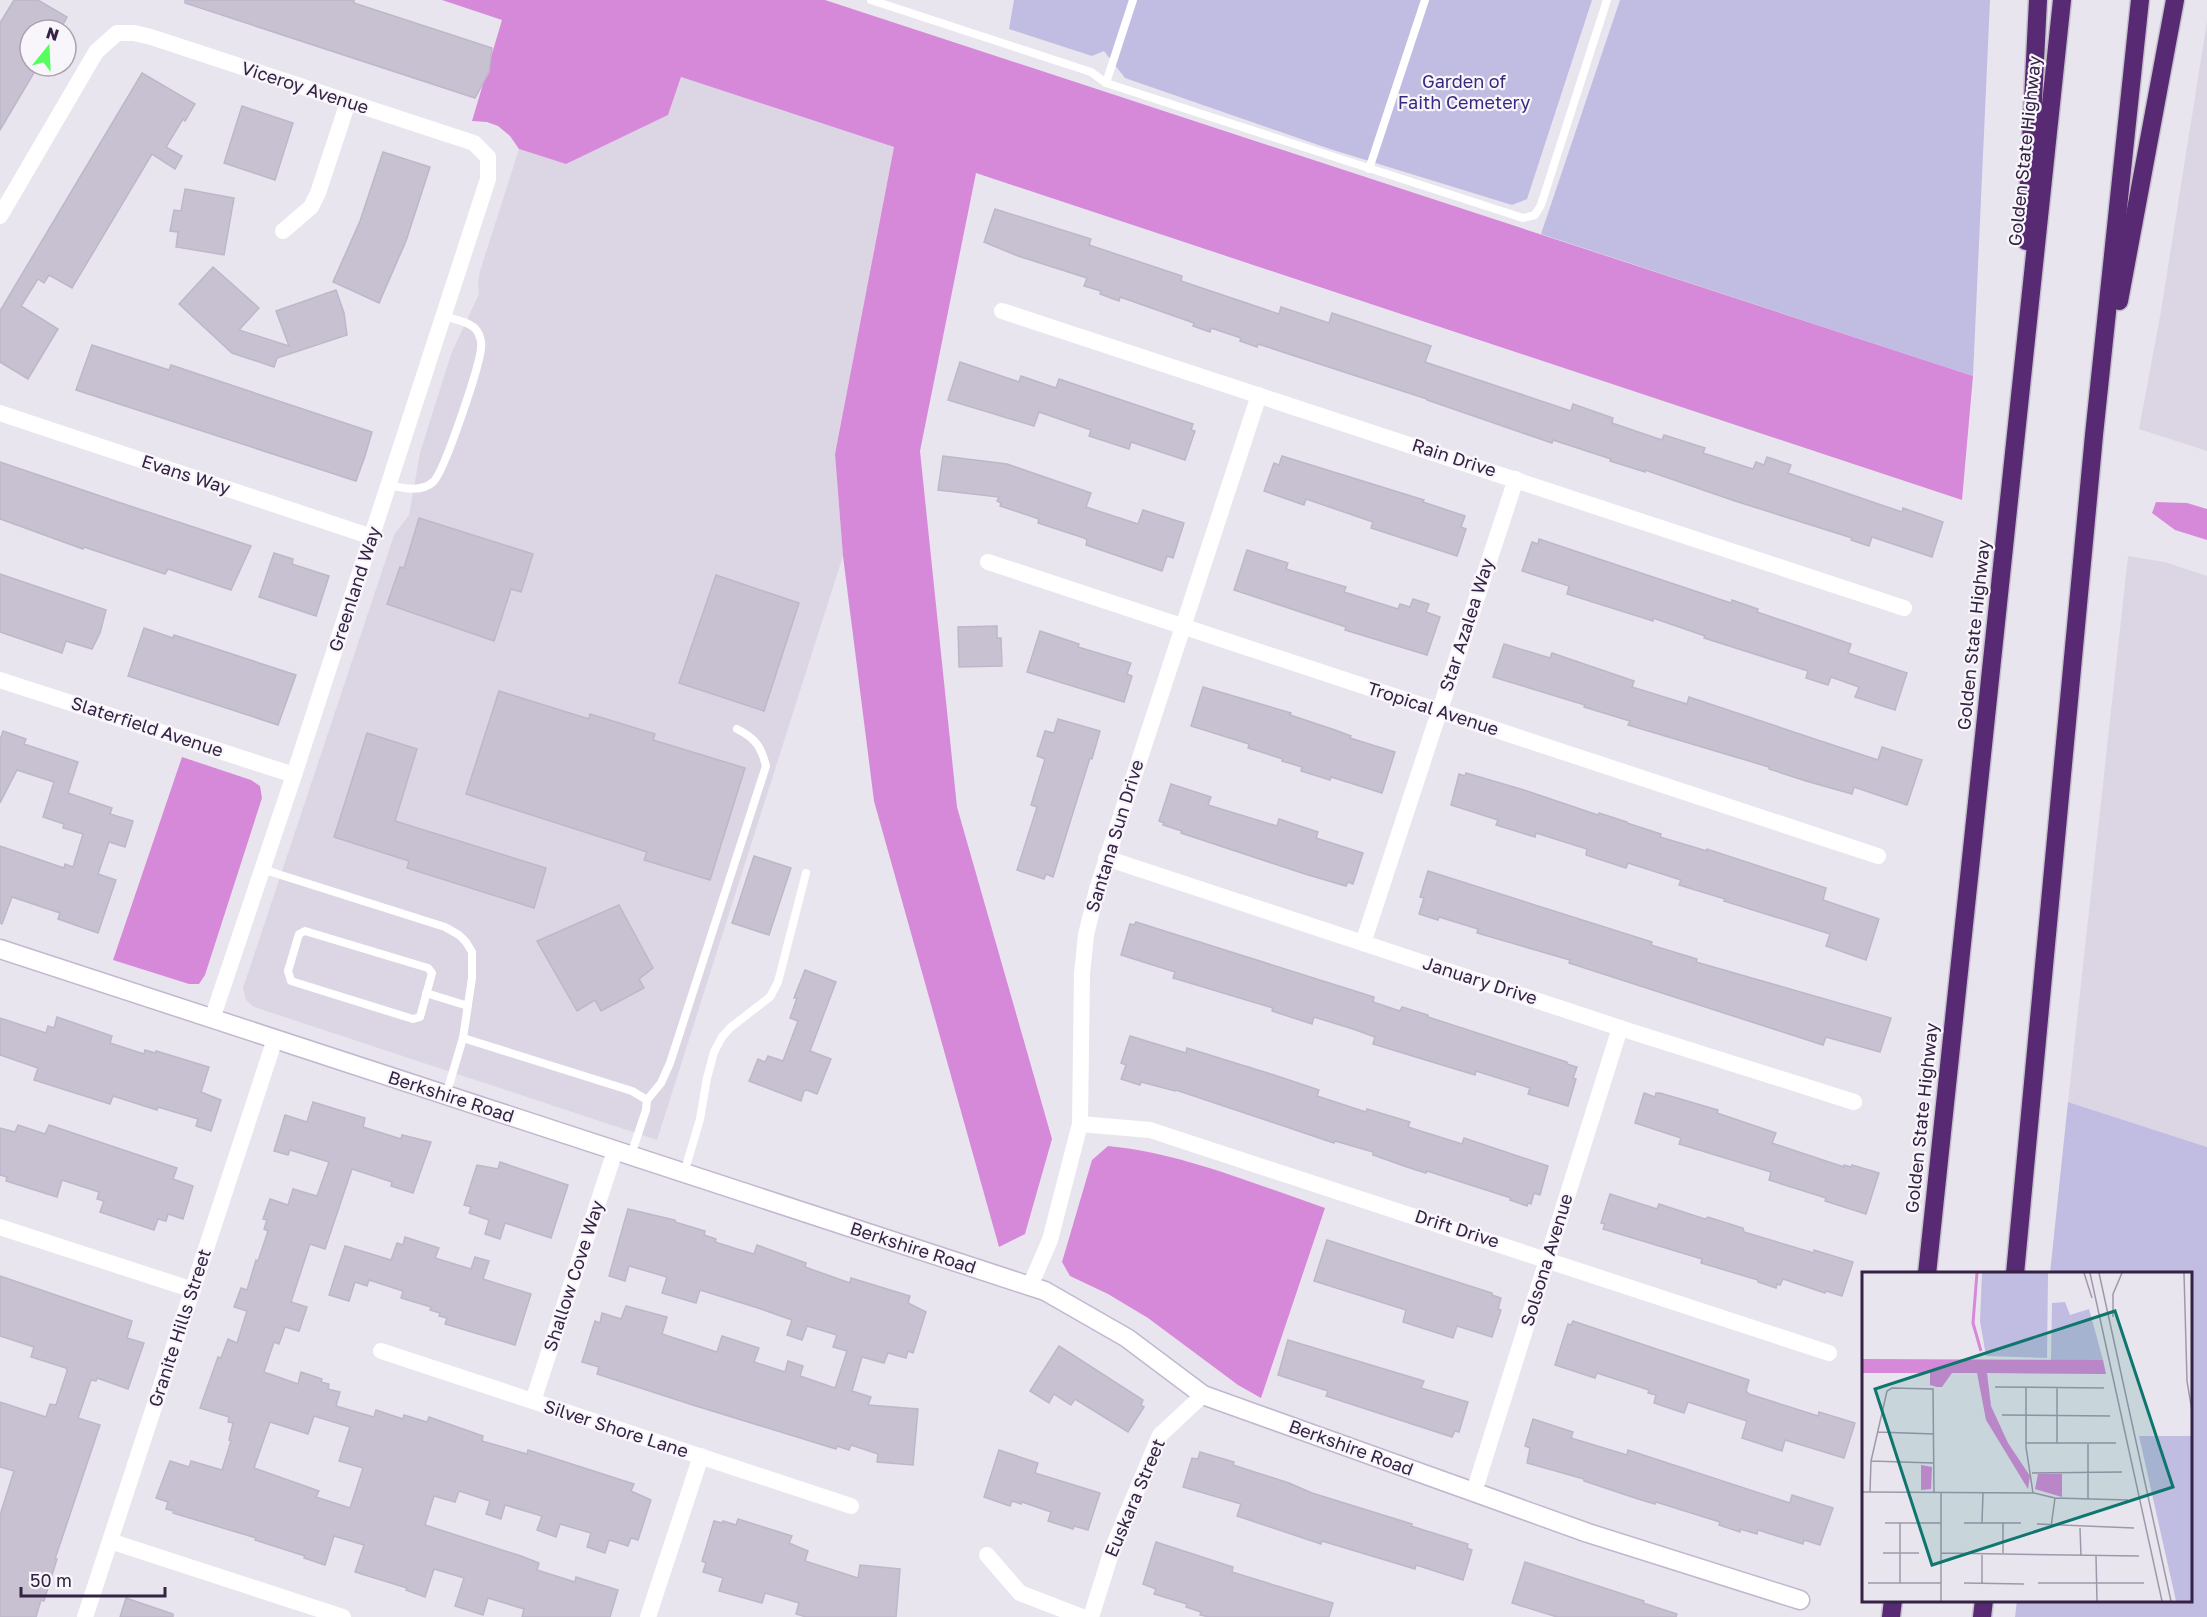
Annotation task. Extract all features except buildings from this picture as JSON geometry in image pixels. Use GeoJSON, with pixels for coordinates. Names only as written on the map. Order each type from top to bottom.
{"type":"FeatureCollection","features":[{"type":"Feature","properties":{"kind":"highway"},"geometry":{"type":"LineString","coordinates":[[2018,422],[2038,0]]}},
{"type":"Feature","properties":{"kind":"highway","name":"Golden State Highway"},"geometry":{"type":"LineString","coordinates":[[1927,1272],[2062,0]]}},
{"type":"Feature","properties":{"kind":"highway"},"geometry":{"type":"LineString","coordinates":[[2015,1272],[2094,435],[2140,0]]}},
{"type":"Feature","properties":{"kind":"highway"},"geometry":{"type":"LineString","coordinates":[[2094,435],[2175,0]]}},
{"type":"Feature","properties":{"kind":"highway"},"geometry":{"type":"LineString","coordinates":[[1891,1617],[1893,1602]]}},
{"type":"Feature","properties":{"kind":"highway"},"geometry":{"type":"LineString","coordinates":[[1982,1617],[1984,1602]]}},
{"type":"Feature","properties":{"kind":"street","name":"Viceroy Avenue"},"geometry":{"type":"LineString","coordinates":[[0,216],[96,52],[117,33],[134,33],[151,37],[474,143],[488,157]]}},
{"type":"Feature","properties":{"kind":"street"},"geometry":{"type":"LineString","coordinates":[[283,231],[310,207],[318,193],[348,102]]}},
{"type":"Feature","properties":{"kind":"street","name":"Greenland Way"},"geometry":{"type":"LineString","coordinates":[[212,1019],[488,179],[488,157]]}},
{"type":"Feature","properties":{"kind":"street","name":"Rain Drive"},"geometry":{"type":"LineString","coordinates":[[1002,311],[1516,478],[1904,608]]}},
{"type":"Feature","properties":{"kind":"street","name":"Santana Sun Drive"},"geometry":{"type":"LineString","coordinates":[[1030,1286],[1050,1240],[1080,1124],[1082,974],[1086,935],[1106,858],[1259,395]]}},
{"type":"Feature","properties":{"kind":"street","name":"Evans Way"},"geometry":{"type":"LineString","coordinates":[[0,413],[372,537]]}},
{"type":"Feature","properties":{"kind":"street","name":"Star Azalea Way"},"geometry":{"type":"LineString","coordinates":[[1363,943],[1516,478]]}},
{"type":"Feature","properties":{"kind":"street","name":"Tropical Avenue"},"geometry":{"type":"LineString","coordinates":[[988,562],[1878,856]]}},
{"type":"Feature","properties":{"kind":"street","name":"Slaterfield Avenue"},"geometry":{"type":"LineString","coordinates":[[0,680],[294,775]]}},
{"type":"Feature","properties":{"kind":"street","name":"January Drive"},"geometry":{"type":"LineString","coordinates":[[1106,858],[1620,1028],[1854,1102]]}},
{"type":"Feature","properties":{"kind":"street","name":"Berkshire Road"},"geometry":{"type":"LineString","coordinates":[[0,949],[1044,1291],[1127,1338],[1203,1395],[1588,1533],[1800,1600]]}},
{"type":"Feature","properties":{"kind":"street","name":"Solsona Avenue"},"geometry":{"type":"LineString","coordinates":[[1474,1492],[1620,1028]]}},
{"type":"Feature","properties":{"kind":"street","name":"Granite Hills Street"},"geometry":{"type":"LineString","coordinates":[[86,1617],[275,1039]]}},
{"type":"Feature","properties":{"kind":"street","name":"Drift Drive"},"geometry":{"type":"LineString","coordinates":[[1080,1124],[1150,1130],[1829,1353]]}},
{"type":"Feature","properties":{"kind":"street","name":"Shallow Cove Way"},"geometry":{"type":"LineString","coordinates":[[533,1401],[623,1153]]}},
{"type":"Feature","properties":{"kind":"street"},"geometry":{"type":"LineString","coordinates":[[0,1227],[193,1290]]}},
{"type":"Feature","properties":{"kind":"street","name":"Silver Shore Lane"},"geometry":{"type":"LineString","coordinates":[[381,1351],[851,1506]]}},
{"type":"Feature","properties":{"kind":"street","name":"Euskara Street"},"geometry":{"type":"LineString","coordinates":[[1091,1617],[1113,1547],[1160,1434],[1203,1395]]}},
{"type":"Feature","properties":{"kind":"street"},"geometry":{"type":"LineString","coordinates":[[648,1617],[701,1456]]}},
{"type":"Feature","properties":{"kind":"street"},"geometry":{"type":"LineString","coordinates":[[110,1541],[343,1617]]}},
{"type":"Feature","properties":{"kind":"street"},"geometry":{"type":"LineString","coordinates":[[987,1556],[1020,1593],[1082,1617]]}},
{"type":"Feature","properties":{"kind":"lane"},"geometry":{"type":"LineString","coordinates":[[871,0],[1091,72],[1106,83],[1523,218],[1535,215],[1540,205],[1607,0]]}},
{"type":"Feature","properties":{"kind":"lane"},"geometry":{"type":"LineString","coordinates":[[1106,83],[1133,0]]}},
{"type":"Feature","properties":{"kind":"lane"},"geometry":{"type":"LineString","coordinates":[[1369,169],[1425,0]]}},
{"type":"Feature","properties":{"kind":"lane"},"geometry":{"type":"LineString","coordinates":[[389,485],[410,489],[428,486],[434,482],[444,465],[476,369],[482,348],[478,331],[473,326],[444,316]]}},
{"type":"Feature","properties":{"kind":"lane"},"geometry":{"type":"LineString","coordinates":[[623,1153],[646,1110],[647,1100],[661,1083],[670,1063],[766,766],[758,744],[749,735],[737,729]]}},
{"type":"Feature","properties":{"kind":"lane"},"geometry":{"type":"LineString","coordinates":[[262,869],[417,918],[459,935],[466,942],[472,952],[472,978],[463,1038],[446,1095]]}},
{"type":"Feature","properties":{"kind":"lane"},"geometry":{"type":"LineString","coordinates":[[684,1173],[700,1119],[714,1052],[722,1037],[731,1027],[770,997],[778,982],[806,873]]}},
{"type":"Feature","properties":{"kind":"lane"},"geometry":{"type":"LineString","coordinates":[[310,931],[428,968],[432,973],[426,993],[420,1017],[413,1020],[295,982],[289,978],[288,971],[299,934],[310,931]]}},
{"type":"Feature","properties":{"kind":"lane"},"geometry":{"type":"LineString","coordinates":[[426,993],[468,1006]]}},
{"type":"Feature","properties":{"kind":"lane"},"geometry":{"type":"LineString","coordinates":[[463,1038],[632,1090],[647,1100]]}},
{"type":"Feature","properties":{"kind":"shaded area"},"geometry":{"type":"Polygon","coordinates":[[[442,0],[825,0],[1973,376],[1962,500],[976,173],[920,451],[957,807],[1052,1139],[1025,1234],[999,1247],[874,801],[843,556],[835,454],[894,147],[681,77],[668,115],[566,164],[519,149],[510,136],[498,126],[487,122],[472,121],[502,20],[442,0]]]}},
{"type":"Feature","properties":{"kind":"shaded area"},"geometry":{"type":"Polygon","coordinates":[[[2207,21],[2207,451],[2139,429],[2161,311],[2207,21]]]}},
{"type":"Feature","properties":{"kind":"shaded area"},"geometry":{"type":"Polygon","coordinates":[[[681,77],[894,147],[835,454],[843,556],[657,1140],[254,1007],[246,1000],[243,988],[394,535],[409,515],[420,453],[451,354],[479,294],[480,271],[519,149],[566,164],[668,115],[681,77]]]}},
{"type":"Feature","properties":{"kind":"shaded area"},"geometry":{"type":"Polygon","coordinates":[[[2156,502],[2187,503],[2207,509],[2207,540],[2175,530],[2152,513],[2156,502]]]}},
{"type":"Feature","properties":{"kind":"shaded area"},"geometry":{"type":"Polygon","coordinates":[[[2128,556],[2165,562],[2207,576],[2207,1147],[2068,1102],[2128,556]]]}},
{"type":"Feature","properties":{"kind":"shaded area"},"geometry":{"type":"Polygon","coordinates":[[[182,757],[251,780],[260,786],[262,798],[205,975],[199,984],[189,984],[113,960],[182,757]]]}},
{"type":"Feature","properties":{"kind":"shaded area"},"geometry":{"type":"Polygon","coordinates":[[[1108,1146],[1190,1162],[1325,1208],[1261,1398],[1238,1385],[1148,1318],[1108,1294],[1070,1276],[1062,1262],[1092,1160],[1108,1146]]]}},
{"type":"Feature","properties":{"kind":"green space","name":"Garden of Faith Cemetery"},"geometry":{"type":"Polygon","coordinates":[[[1014,0],[1592,0],[1527,199],[1512,205],[1330,149],[1125,78],[1104,51],[1092,56],[1009,29],[1014,0]]]}},
{"type":"Feature","properties":{"kind":"green space"},"geometry":{"type":"Polygon","coordinates":[[[1620,0],[1990,0],[1973,376],[1541,234],[1620,0]]]}},
{"type":"Feature","properties":{"kind":"green space"},"geometry":{"type":"Polygon","coordinates":[[[2068,1102],[2207,1147],[2207,1617],[2015,1617],[2017,1602],[2192,1602],[2192,1272],[2050,1272],[2068,1102]]]}}]}
